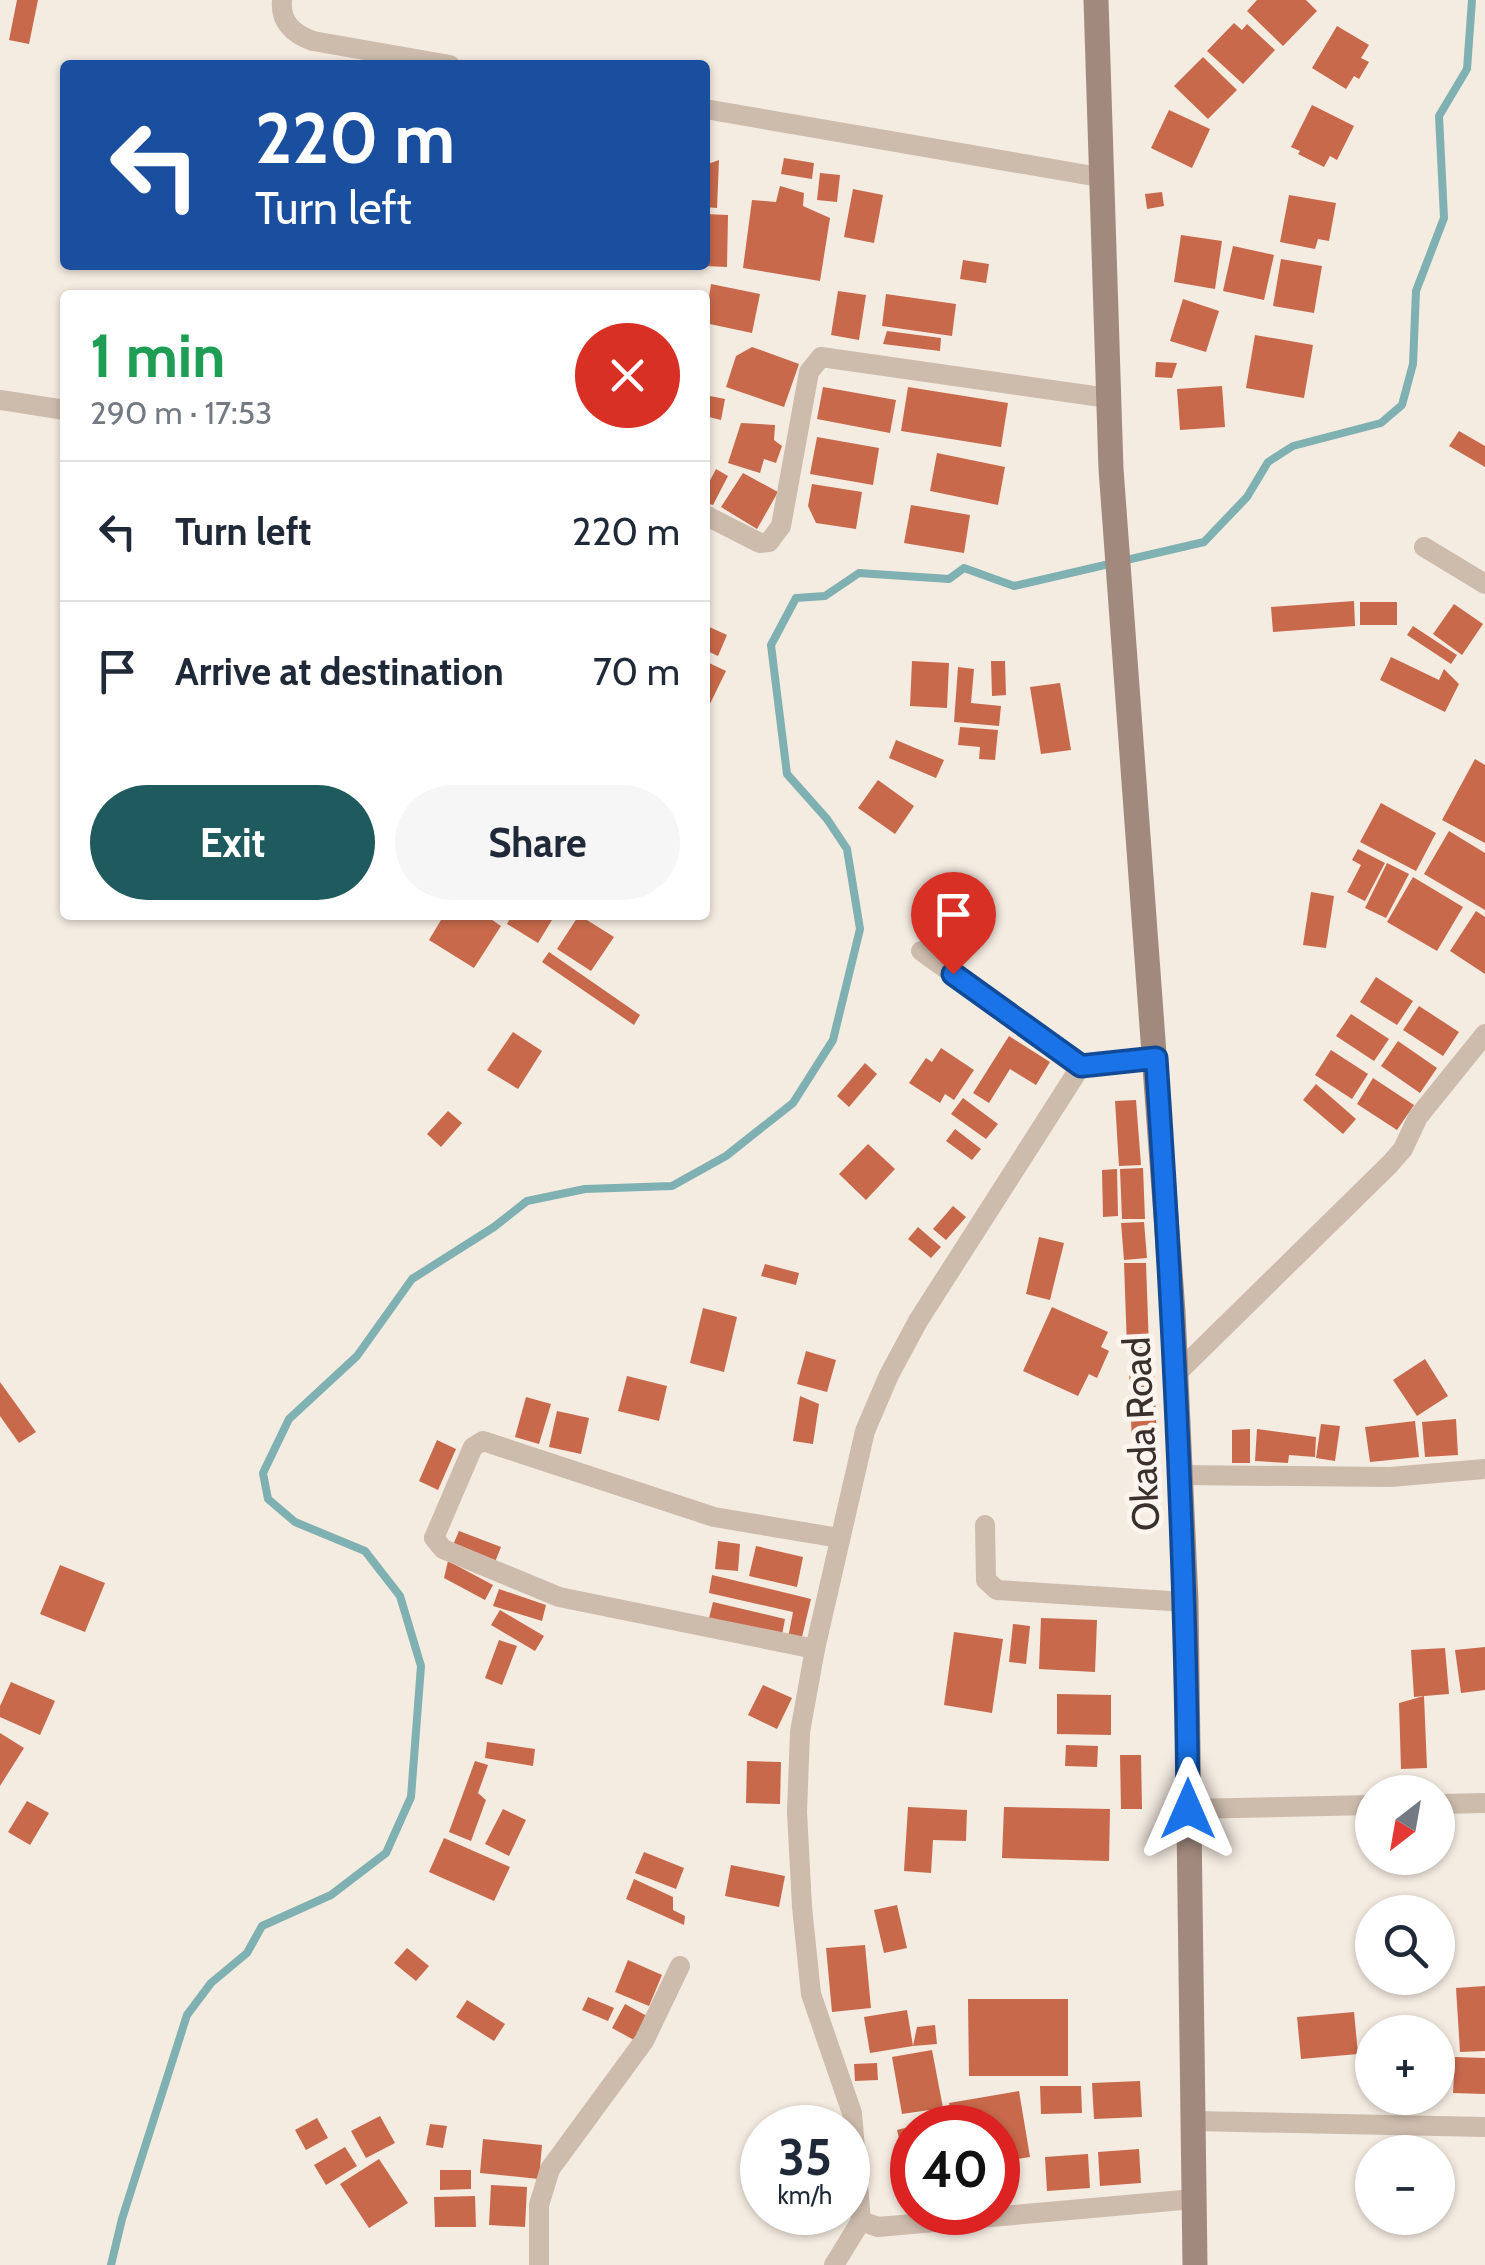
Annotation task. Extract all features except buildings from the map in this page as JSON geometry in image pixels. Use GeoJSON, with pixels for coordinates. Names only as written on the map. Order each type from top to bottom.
{"type":"FeatureCollection","features":[{"type":"Feature","properties":{"kind":"street"},"geometry":{"type":"LineString","coordinates":[[282,0],[286,22],[298,35],[421,60]]}},
{"type":"Feature","properties":{"kind":"street","name":"Okada Road"},"geometry":{"type":"LineString","coordinates":[[1096,0],[1115,532],[1156,1058],[1186,1602],[1195,2265]]}},
{"type":"Feature","properties":{"kind":"street"},"geometry":{"type":"LineString","coordinates":[[710,110],[1100,178]]}},
{"type":"Feature","properties":{"kind":"street"},"geometry":{"type":"LineString","coordinates":[[710,517],[760,542],[769,542],[776,536],[782,526],[810,372],[821,358],[1108,398]]}},
{"type":"Feature","properties":{"kind":"street"},"geometry":{"type":"LineString","coordinates":[[0,400],[60,409]]}},
{"type":"Feature","properties":{"kind":"street"},"geometry":{"type":"LineString","coordinates":[[1424,548],[1485,584]]}},
{"type":"Feature","properties":{"kind":"street"},"geometry":{"type":"LineString","coordinates":[[921,951],[1081,1066],[1156,1058]]}},
{"type":"Feature","properties":{"kind":"street"},"geometry":{"type":"LineString","coordinates":[[1175,1376],[1390,1164],[1403,1149],[1418,1117],[1485,1034]]}},
{"type":"Feature","properties":{"kind":"street"},"geometry":{"type":"LineString","coordinates":[[849,2105],[810,1994],[798,1812],[800,1732],[839,1538],[865,1431],[890,1375],[918,1321],[1081,1066]]}},
{"type":"Feature","properties":{"kind":"street"},"geometry":{"type":"LineString","coordinates":[[816,1649],[558,1597],[442,1549],[434,1538],[473,1447],[483,1441],[714,1517],[839,1538]]}},
{"type":"Feature","properties":{"kind":"street"},"geometry":{"type":"LineString","coordinates":[[1180,1475],[1390,1477],[1485,1469]]}},
{"type":"Feature","properties":{"kind":"street"},"geometry":{"type":"LineString","coordinates":[[985,1526],[986,1580],[997,1590],[1186,1602]]}},
{"type":"Feature","properties":{"kind":"street"},"geometry":{"type":"LineString","coordinates":[[1455,1804],[1485,1803]]}},
{"type":"Feature","properties":{"kind":"street"},"geometry":{"type":"LineString","coordinates":[[1188,1809],[1355,1805]]}},
{"type":"Feature","properties":{"kind":"street"},"geometry":{"type":"LineString","coordinates":[[539,2265],[539,2206],[550,2169],[644,2040],[680,1966]]}},
{"type":"Feature","properties":{"kind":"street"},"geometry":{"type":"LineString","coordinates":[[1193,2122],[1485,2127]]}},
{"type":"Feature","properties":{"kind":"street"},"geometry":{"type":"LineString","coordinates":[[870,2224],[878,2227],[1194,2198]]}},
{"type":"Feature","properties":{"kind":"street"},"geometry":{"type":"LineString","coordinates":[[834,2265],[852,2235]]}},
{"type":"Feature","properties":{"kind":"waterway"},"geometry":{"type":"LineString","coordinates":[[111,2265],[187,2015],[211,1983],[247,1953],[262,1926],[331,1895],[386,1853],[411,1797],[421,1666],[400,1596],[365,1551],[295,1522],[268,1499],[263,1473],[289,1419],[357,1356],[412,1279],[527,1201],[585,1189],[672,1186],[726,1156],[793,1103],[833,1040],[860,929],[847,849],[827,819],[787,774],[771,645],[796,598],[825,596],[859,573],[949,579],[964,568],[1014,586],[1204,542],[1247,497],[1268,462],[1293,446],[1381,423],[1402,405],[1413,364],[1416,291],[1444,218],[1439,116],[1467,69],[1472,0]]}},
{"type":"Feature","properties":{"kind":"route"},"geometry":{"type":"LineString","coordinates":[[953,974],[1081,1066],[1156,1058],[1186,1602],[1188,1809]]}}]}
